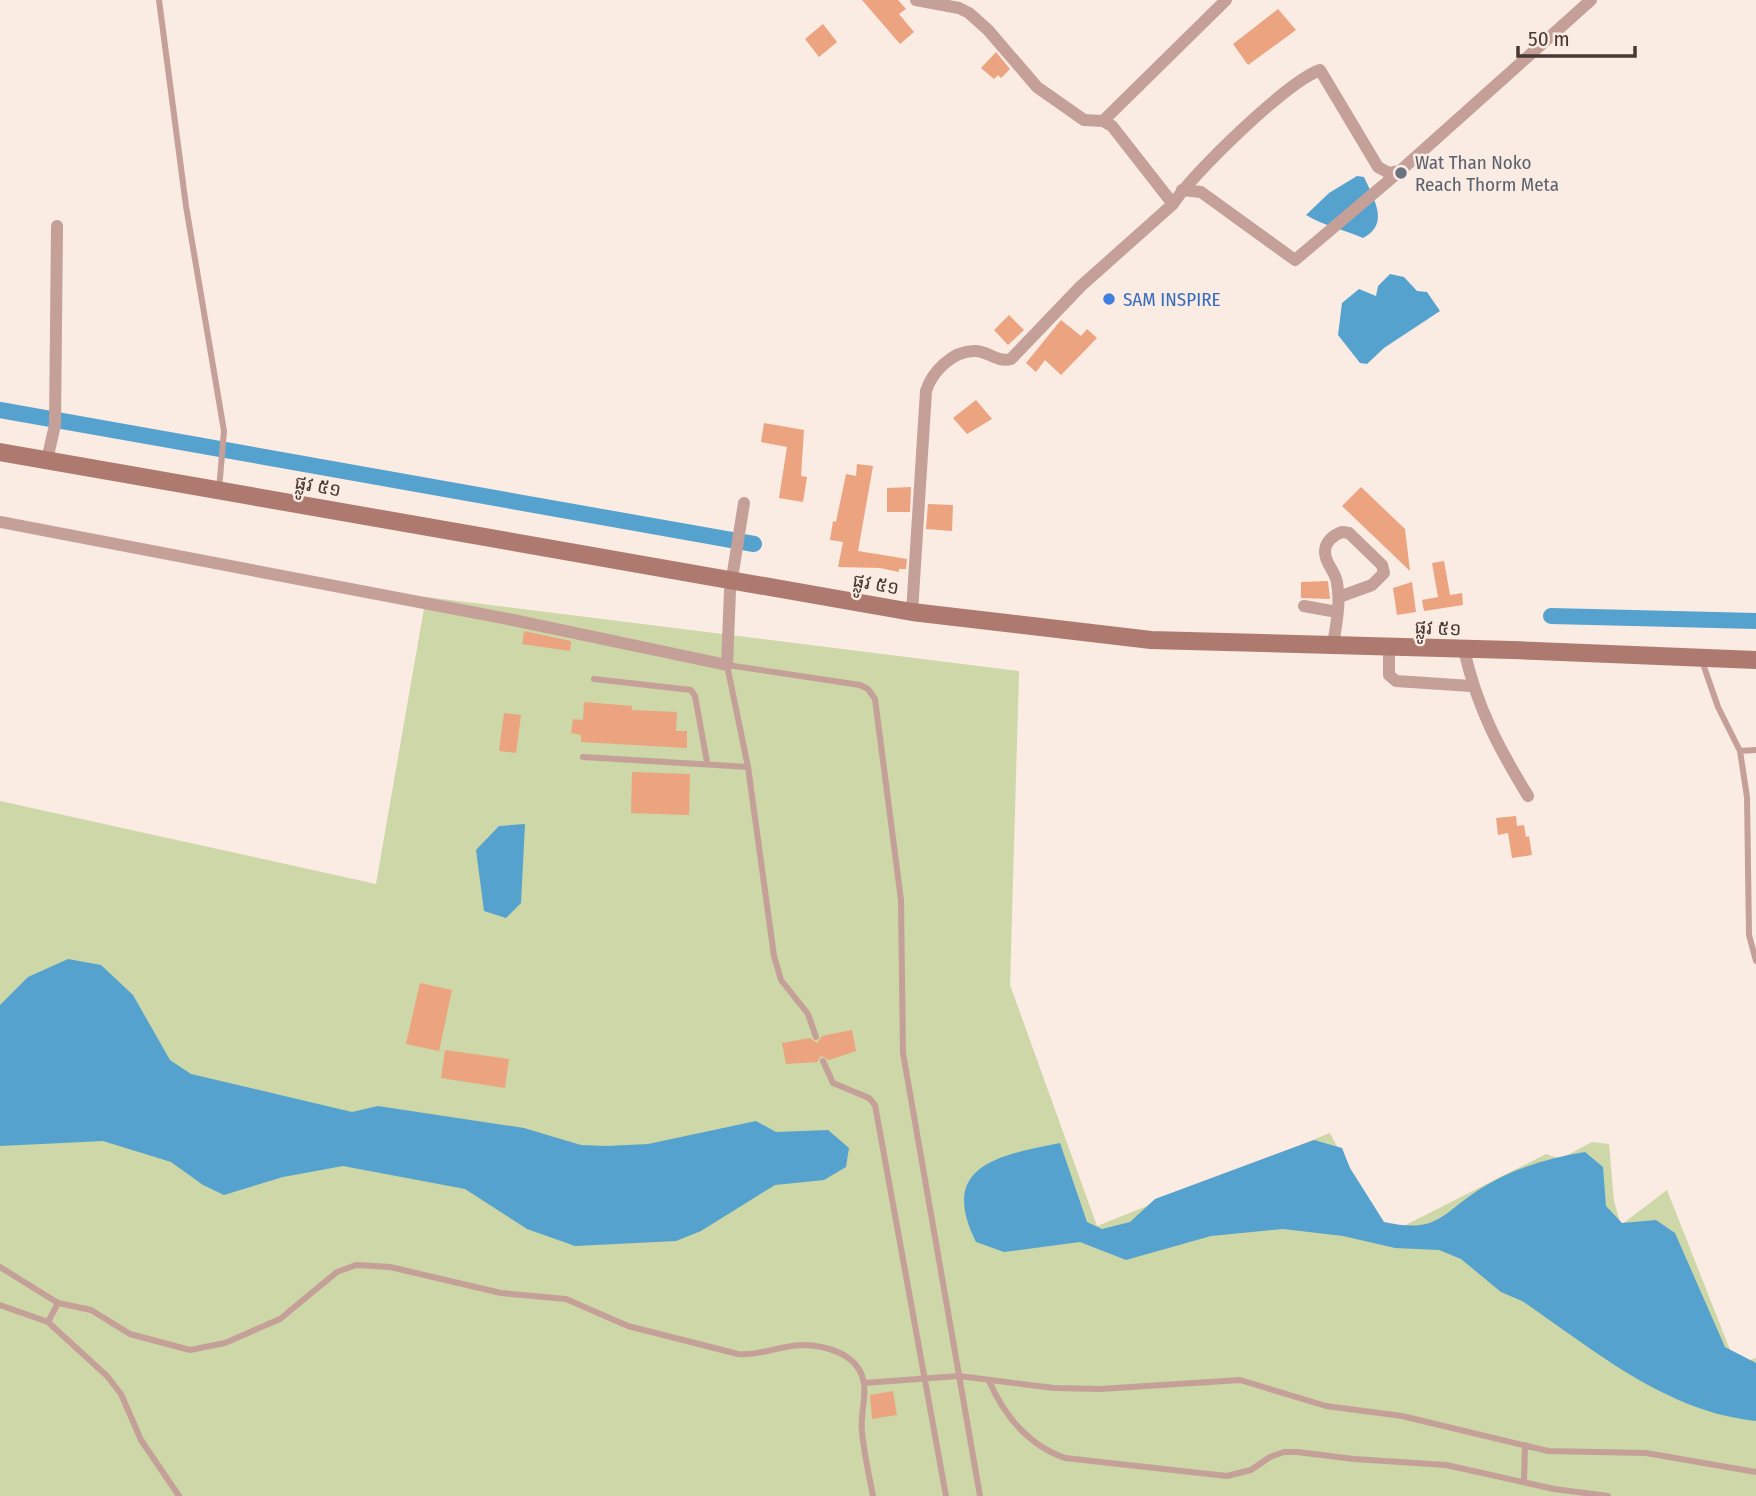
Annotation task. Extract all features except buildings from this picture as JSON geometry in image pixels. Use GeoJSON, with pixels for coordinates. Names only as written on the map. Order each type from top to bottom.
{"type":"FeatureCollection","features":[{"type":"Feature","properties":{"kind":"main road","name":"ផ្លូវ ៥១"},"geometry":{"type":"LineString","coordinates":[[0,452],[730,585],[912,612],[1151,640],[1333,645],[1390,661],[1465,658],[1756,660]]}},
{"type":"Feature","properties":{"kind":"street"},"geometry":{"type":"LineString","coordinates":[[916,0],[958,8],[969,13],[988,30],[1037,87],[1084,120],[1103,121],[1121,135],[1173,204]]}},
{"type":"Feature","properties":{"kind":"street"},"geometry":{"type":"LineString","coordinates":[[1103,121],[1226,0]]}},
{"type":"Feature","properties":{"kind":"street"},"geometry":{"type":"LineString","coordinates":[[1182,190],[1201,192],[1295,260],[1400,171],[1591,0]]}},
{"type":"Feature","properties":{"kind":"street"},"geometry":{"type":"LineString","coordinates":[[912,612],[926,391],[930,378],[950,360],[975,351],[1002,361],[1011,359],[1081,286],[1173,204],[1182,190],[1220,151],[1292,88],[1320,70],[1378,167],[1389,173],[1400,171]]}},
{"type":"Feature","properties":{"kind":"street"},"geometry":{"type":"LineString","coordinates":[[47,460],[54,431],[57,226]]}},
{"type":"Feature","properties":{"kind":"street"},"geometry":{"type":"LineString","coordinates":[[0,522],[513,620],[727,665],[730,585],[737,531],[744,503]]}},
{"type":"Feature","properties":{"kind":"street"},"geometry":{"type":"LineString","coordinates":[[1333,645],[1339,597],[1337,580],[1328,563],[1325,548],[1331,538],[1342,532],[1349,533],[1381,565],[1384,573],[1372,585],[1339,597]]}},
{"type":"Feature","properties":{"kind":"street"},"geometry":{"type":"LineString","coordinates":[[1304,606],[1337,612]]}},
{"type":"Feature","properties":{"kind":"street"},"geometry":{"type":"LineString","coordinates":[[1465,658],[1470,682],[1497,744],[1528,796]]}},
{"type":"Feature","properties":{"kind":"street"},"geometry":{"type":"LineString","coordinates":[[1390,661],[1401,683],[1470,682]]}},
{"type":"Feature","properties":{"kind":"lane"},"geometry":{"type":"LineString","coordinates":[[159,0],[186,206],[224,431],[219,490]]}},
{"type":"Feature","properties":{"kind":"lane"},"geometry":{"type":"LineString","coordinates":[[1701,659],[1718,708],[1740,751],[1746,797],[1749,935],[1756,961]]}},
{"type":"Feature","properties":{"kind":"lane"},"geometry":{"type":"LineString","coordinates":[[816,1037],[808,1014],[781,979],[774,956],[748,767],[727,665],[860,685],[868,689],[876,699],[901,900],[903,1053],[981,1496]]}},
{"type":"Feature","properties":{"kind":"lane"},"geometry":{"type":"LineString","coordinates":[[594,679],[691,690],[695,695],[707,762]]}},
{"type":"Feature","properties":{"kind":"lane"},"geometry":{"type":"LineString","coordinates":[[1740,751],[1756,750]]}},
{"type":"Feature","properties":{"kind":"lane"},"geometry":{"type":"LineString","coordinates":[[583,757],[707,762],[748,767]]}},
{"type":"Feature","properties":{"kind":"lane"},"geometry":{"type":"LineString","coordinates":[[823,1061],[833,1083],[869,1098],[875,1105],[946,1496]]}},
{"type":"Feature","properties":{"kind":"lane"},"geometry":{"type":"LineString","coordinates":[[0,1267],[58,1303],[91,1310],[130,1334],[190,1350],[225,1343],[279,1319],[337,1272],[356,1265],[390,1267],[501,1293],[566,1299],[628,1326],[738,1354],[756,1356],[799,1345],[820,1346],[846,1356],[857,1367],[864,1383],[862,1430],[873,1496]]}},
{"type":"Feature","properties":{"kind":"lane"},"geometry":{"type":"LineString","coordinates":[[48,1322],[58,1303]]}},
{"type":"Feature","properties":{"kind":"lane"},"geometry":{"type":"LineString","coordinates":[[0,1305],[48,1322],[107,1376],[121,1394],[141,1440],[179,1496]]}},
{"type":"Feature","properties":{"kind":"lane"},"geometry":{"type":"LineString","coordinates":[[864,1383],[959,1376],[1054,1388],[1100,1388],[1240,1380],[1334,1408],[1402,1416],[1558,1452],[1646,1453],[1756,1472]]}},
{"type":"Feature","properties":{"kind":"lane"},"geometry":{"type":"LineString","coordinates":[[989,1381],[997,1399],[1020,1431],[1048,1452],[1065,1458],[1227,1476],[1251,1471],[1270,1457],[1284,1452],[1297,1452],[1436,1464],[1608,1496]]}},
{"type":"Feature","properties":{"kind":"lane"},"geometry":{"type":"LineString","coordinates":[[1524,1482],[1525,1445]]}},
{"type":"Feature","properties":{"kind":"green space"},"geometry":{"type":"Polygon","coordinates":[[[426,597],[1019,671],[1010,985],[1097,1226],[1330,1133],[1384,1236],[1546,1154],[1560,1159],[1592,1142],[1609,1144],[1614,1201],[1621,1225],[1667,1190],[1736,1365],[1756,1358],[1756,1496],[0,1496],[0,801],[376,884],[426,597]]]}},
{"type":"Feature","properties":{"kind":"water"},"geometry":{"type":"Polygon","coordinates":[[[1357,176],[1364,177],[1377,210],[1376,226],[1371,232],[1363,238],[1306,215],[1329,193],[1357,176]]]}},
{"type":"Feature","properties":{"kind":"water"},"geometry":{"type":"Polygon","coordinates":[[[1390,274],[1404,277],[1417,291],[1427,292],[1440,311],[1384,348],[1367,364],[1360,363],[1338,335],[1342,303],[1359,289],[1376,296],[1378,286],[1390,274]]]}},
{"type":"Feature","properties":{"kind":"water"},"geometry":{"type":"Polygon","coordinates":[[[525,824],[521,903],[506,918],[484,911],[476,850],[499,826],[525,824]]]}},
{"type":"Feature","properties":{"kind":"water"},"geometry":{"type":"Polygon","coordinates":[[[68,959],[101,965],[133,995],[170,1060],[191,1074],[352,1112],[378,1106],[524,1128],[581,1145],[648,1144],[756,1121],[776,1132],[828,1130],[849,1148],[846,1167],[824,1180],[775,1185],[701,1231],[676,1241],[575,1246],[527,1229],[465,1189],[343,1166],[283,1177],[224,1195],[203,1185],[171,1162],[103,1141],[0,1146],[0,1005],[28,977],[68,959]]]}},
{"type":"Feature","properties":{"kind":"water"},"geometry":{"type":"Polygon","coordinates":[[[1314,1140],[1342,1148],[1350,1168],[1384,1222],[1402,1225],[1428,1223],[1438,1219],[1480,1189],[1518,1170],[1585,1152],[1603,1167],[1606,1206],[1622,1223],[1656,1220],[1675,1233],[1725,1347],[1756,1363],[1756,1421],[1723,1415],[1661,1392],[1604,1358],[1522,1301],[1501,1292],[1461,1259],[1439,1250],[1395,1248],[1343,1236],[1283,1229],[1211,1236],[1126,1260],[1080,1242],[1004,1252],[976,1242],[966,1216],[964,1195],[970,1180],[981,1168],[997,1159],[1060,1143],[1087,1222],[1102,1229],[1130,1222],[1155,1199],[1314,1140]]]}},
{"type":"Feature","properties":{"kind":"waterway"},"geometry":{"type":"LineString","coordinates":[[0,410],[754,544]]}},
{"type":"Feature","properties":{"kind":"waterway"},"geometry":{"type":"LineString","coordinates":[[1551,616],[1756,621]]}},
{"type":"Feature","properties":{"kind":"place","name":"Wat Than Noko Reach Thorm Meta"},"geometry":{"type":"Point","coordinates":[1401,173]}},
{"type":"Feature","properties":{"kind":"place","name":"SAM INSPIRE"},"geometry":{"type":"Point","coordinates":[1109,299]}}]}
